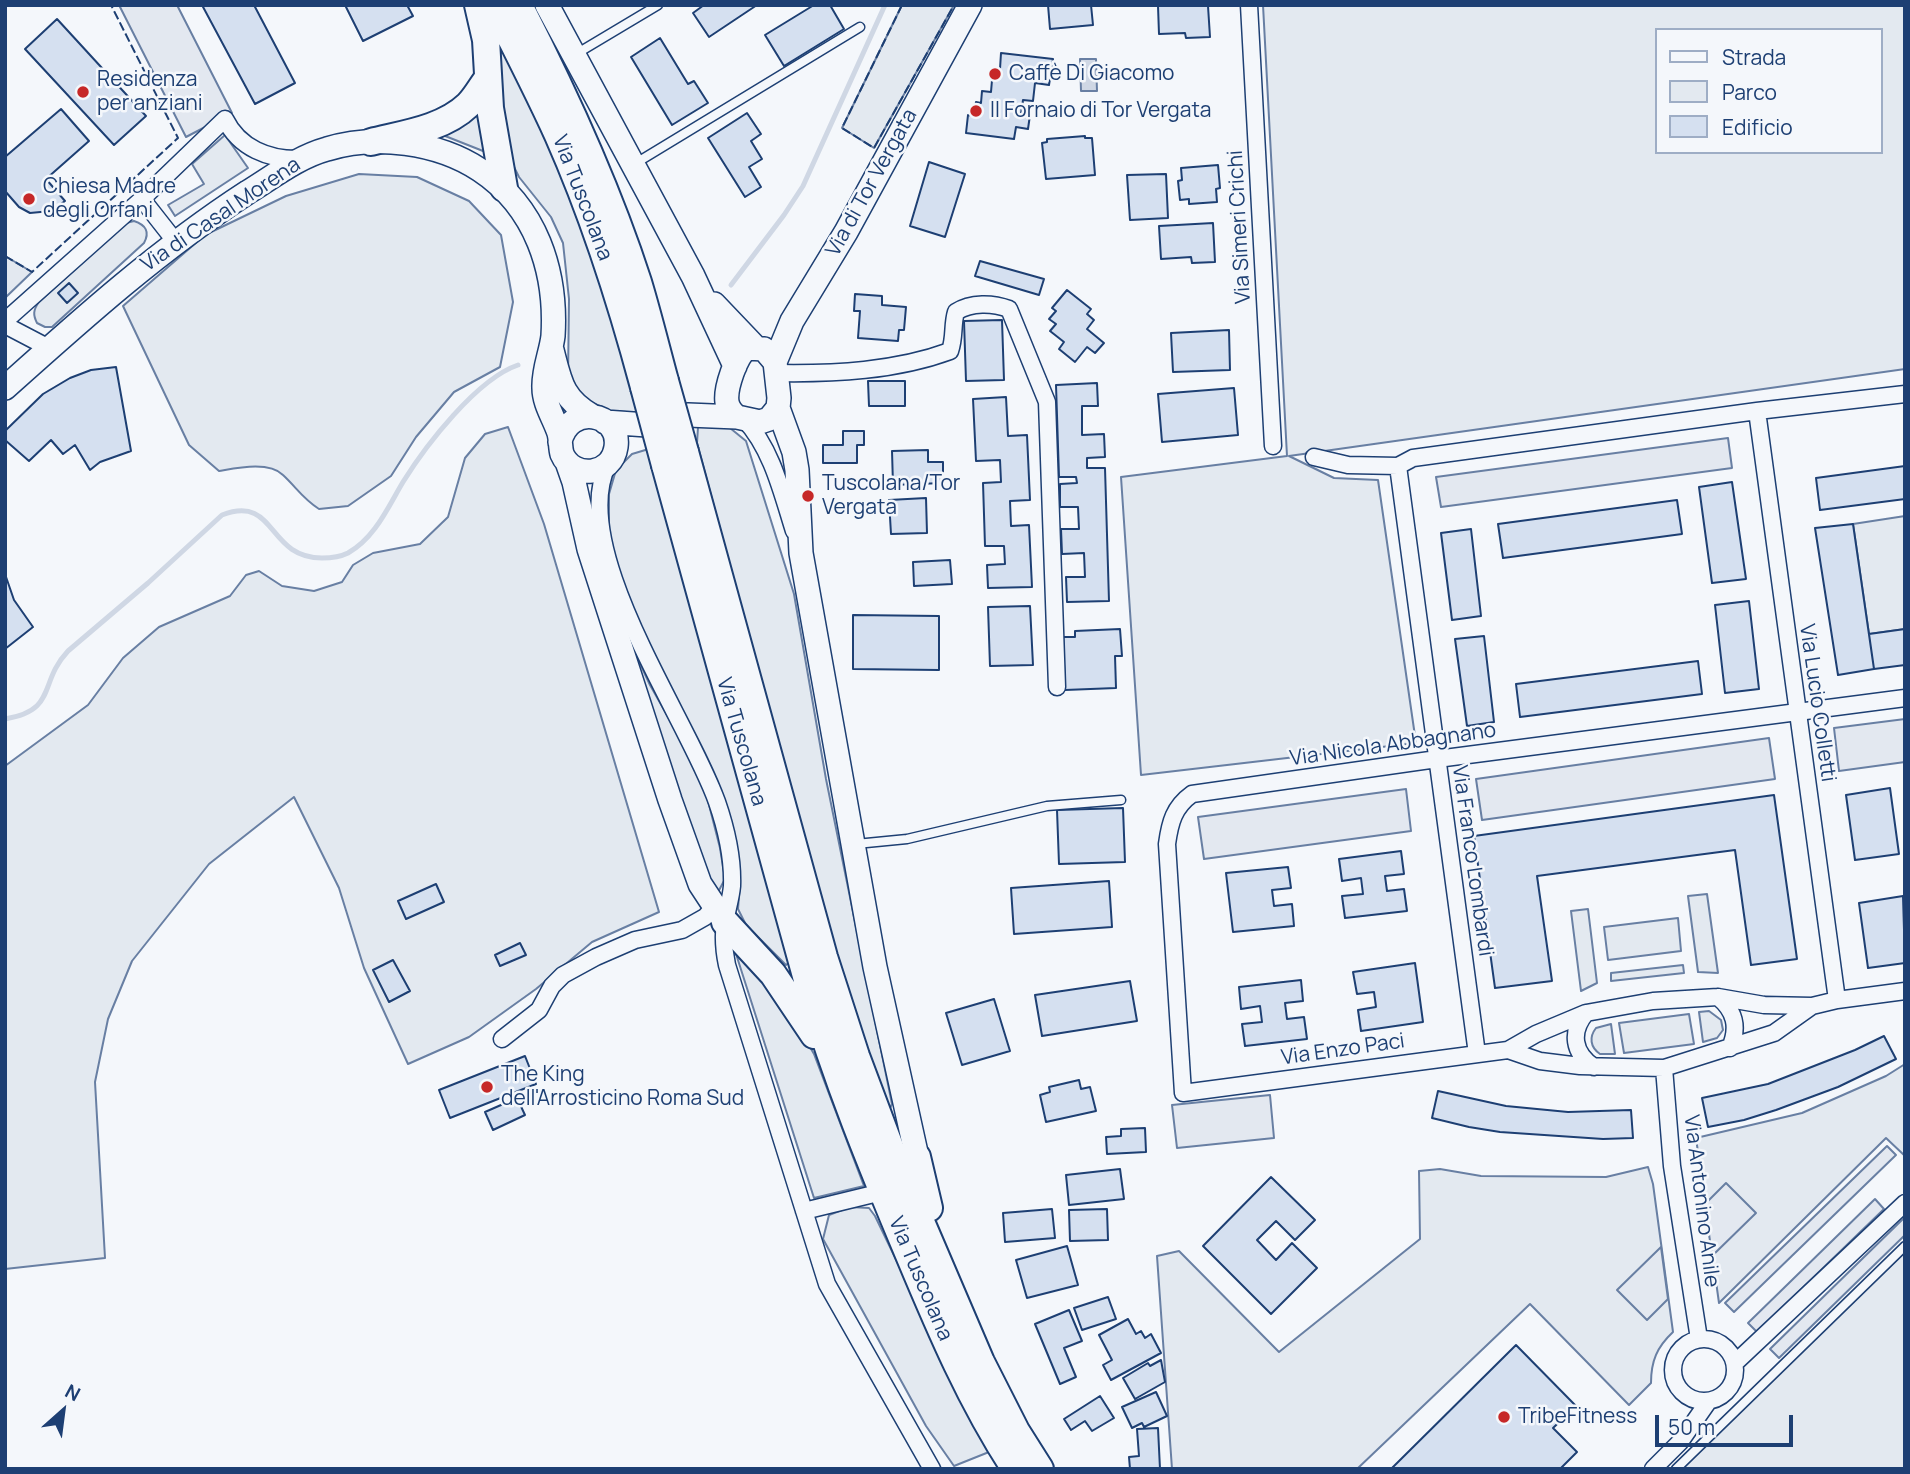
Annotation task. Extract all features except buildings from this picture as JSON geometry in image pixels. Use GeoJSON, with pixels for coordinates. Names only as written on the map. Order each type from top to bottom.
{"type":"FeatureCollection","features":[{"type":"Feature","properties":{"kind":"main road"},"geometry":{"type":"LineString","coordinates":[[478,5],[488,54],[493,132],[504,188]]}},
{"type":"Feature","properties":{"kind":"main road","name":"Via Tuscolana"},"geometry":{"type":"LineString","coordinates":[[494,5],[548,114],[654,384],[833,1067],[882,1192],[966,1384],[1015,1469]]}},
{"type":"Feature","properties":{"kind":"main road","name":"Via Tuscolana"},"geometry":{"type":"LineString","coordinates":[[519,5],[570,110],[600,180],[638,283],[654,384]]}},
{"type":"Feature","properties":{"kind":"main road"},"geometry":{"type":"LineString","coordinates":[[547,5],[693,276],[733,374]]}},
{"type":"Feature","properties":{"kind":"main road","name":"Via di Tor Vergata"},"geometry":{"type":"LineString","coordinates":[[766,357],[792,321],[846,232],[970,5]]}},
{"type":"Feature","properties":{"kind":"main road"},"geometry":{"type":"LineString","coordinates":[[371,142],[428,127],[448,118],[470,103],[488,78]]}},
{"type":"Feature","properties":{"kind":"main road","name":"Via di Casal Morena"},"geometry":{"type":"LineString","coordinates":[[5,388],[176,241],[300,159],[335,146],[371,142],[403,144],[443,152],[474,166],[504,188],[529,222],[544,252],[553,307],[552,347],[544,390],[564,452]]}},
{"type":"Feature","properties":{"kind":"main road"},"geometry":{"type":"LineString","coordinates":[[693,276],[723,315],[766,357],[778,408],[789,435],[797,470],[801,553],[875,967],[917,1157],[952,1291]]}},
{"type":"Feature","properties":{"kind":"main road","name":"Via di Casal Morena"},"geometry":{"type":"LineString","coordinates":[[552,347],[566,395],[579,409],[598,419]]}},
{"type":"Feature","properties":{"kind":"main road"},"geometry":{"type":"LineString","coordinates":[[741,418],[732,413],[727,401],[741,351],[766,357]]}},
{"type":"Feature","properties":{"kind":"main road"},"geometry":{"type":"LineString","coordinates":[[688,415],[709,401],[733,374]]}},
{"type":"Feature","properties":{"kind":"main road"},"geometry":{"type":"LineString","coordinates":[[655,423],[600,469],[582,471],[564,452],[565,428],[577,418],[655,423],[688,415],[741,418],[760,422],[769,419],[778,408]]}},
{"type":"Feature","properties":{"kind":"main road"},"geometry":{"type":"LineString","coordinates":[[598,419],[614,433],[616,441],[611,460]]}},
{"type":"Feature","properties":{"kind":"main road","name":"Via Tuscolana"},"geometry":{"type":"LineString","coordinates":[[564,452],[574,482],[589,549],[670,800],[700,884],[719,914]]}},
{"type":"Feature","properties":{"kind":"main road","name":"Via Tuscolana"},"geometry":{"type":"LineString","coordinates":[[675,459],[765,749],[834,990],[886,1139],[994,1388],[1016,1431],[1040,1469]]}},
{"type":"Feature","properties":{"kind":"main road"},"geometry":{"type":"LineString","coordinates":[[719,914],[779,982],[833,1067]]}},
{"type":"Feature","properties":{"kind":"street","name":"Via Simeri Crichi"},"geometry":{"type":"LineString","coordinates":[[1250,5],[1273,446]]}},
{"type":"Feature","properties":{"kind":"street"},"geometry":{"type":"LineString","coordinates":[[49,348],[5,323],[142,200],[225,119],[237,138],[253,149],[280,159],[300,159]]}},
{"type":"Feature","properties":{"kind":"street"},"geometry":{"type":"LineString","coordinates":[[142,200],[176,241]]}},
{"type":"Feature","properties":{"kind":"street"},"geometry":{"type":"LineString","coordinates":[[766,357],[815,373],[867,369],[931,358],[950,351],[955,338],[954,318],[962,307],[995,304],[1009,309],[1047,402],[1057,687]]}},
{"type":"Feature","properties":{"kind":"street"},"geometry":{"type":"LineString","coordinates":[[1314,457],[1348,465],[1398,466],[1413,458],[1757,411],[1905,394]]}},
{"type":"Feature","properties":{"kind":"street","name":"Via Lucio Colletti"},"geometry":{"type":"LineString","coordinates":[[1757,411],[1837,1000]]}},
{"type":"Feature","properties":{"kind":"street"},"geometry":{"type":"LineString","coordinates":[[741,418],[756,433],[765,450],[801,553]]}},
{"type":"Feature","properties":{"kind":"street","name":"Via Tuscolana"},"geometry":{"type":"LineString","coordinates":[[611,460],[602,477],[599,502],[608,561],[633,626],[704,771],[718,806],[732,868],[731,893],[719,914],[732,985],[827,1284],[932,1469]]}},
{"type":"Feature","properties":{"kind":"street","name":"Via Franco Lombardi"},"geometry":{"type":"LineString","coordinates":[[1398,466],[1477,1054]]}},
{"type":"Feature","properties":{"kind":"street","name":"Via Nicola Abbagnano"},"geometry":{"type":"LineString","coordinates":[[1184,1093],[1167,844],[1173,813],[1192,794],[1905,698]]}},
{"type":"Feature","properties":{"kind":"street"},"geometry":{"type":"LineString","coordinates":[[502,1039],[539,1010],[552,986],[563,975],[635,940],[682,930],[705,917],[719,914]]}},
{"type":"Feature","properties":{"kind":"street","name":"Via Enzo Paci"},"geometry":{"type":"LineString","coordinates":[[1184,1093],[1508,1050],[1536,1034],[1586,1013],[1653,1001],[1718,997],[1765,1005],[1812,1006],[1905,991]]}},
{"type":"Feature","properties":{"kind":"street"},"geometry":{"type":"LineString","coordinates":[[1718,997],[1727,1005],[1736,1026],[1730,1048]]}},
{"type":"Feature","properties":{"kind":"street","name":"Via Enzo Paci"},"geometry":{"type":"LineString","coordinates":[[1508,1050],[1540,1061],[1594,1067],[1664,1068],[1774,1033],[1812,1006]]}},
{"type":"Feature","properties":{"kind":"street"},"geometry":{"type":"LineString","coordinates":[[1586,1013],[1575,1031],[1575,1042],[1585,1061],[1594,1067]]}},
{"type":"Feature","properties":{"kind":"street","name":"Via Antonino Anile"},"geometry":{"type":"LineString","coordinates":[[1664,1068],[1672,1166],[1699,1339]]}},
{"type":"Feature","properties":{"kind":"street"},"geometry":{"type":"LineString","coordinates":[[804,1211],[882,1192]]}},
{"type":"Feature","properties":{"kind":"street"},"geometry":{"type":"LineString","coordinates":[[1735,1363],[1905,1203]]}},
{"type":"Feature","properties":{"kind":"street"},"geometry":{"type":"LineString","coordinates":[[1699,1339],[1709,1339],[1724,1346],[1735,1363],[1736,1377],[1730,1389],[1720,1398],[1708,1402],[1698,1401],[1681,1391],[1675,1381],[1673,1370],[1680,1350],[1699,1339]]}},
{"type":"Feature","properties":{"kind":"street"},"geometry":{"type":"LineString","coordinates":[[1653,1469],[1680,1442],[1708,1402]]}},
{"type":"Feature","properties":{"kind":"lane"},"geometry":{"type":"LineString","coordinates":[[573,55],[658,5]]}},
{"type":"Feature","properties":{"kind":"lane"},"geometry":{"type":"LineString","coordinates":[[632,165],[860,27]]}},
{"type":"Feature","properties":{"kind":"lane"},"geometry":{"type":"LineString","coordinates":[[853,845],[907,839],[1047,806],[1121,800]]}},
{"type":"Feature","properties":{"kind":"lane"},"geometry":{"type":"LineString","coordinates":[[1676,1469],[1905,1246]]}},
{"type":"Feature","properties":{"kind":"green space"},"geometry":{"type":"Polygon","coordinates":[[[902,5],[954,5],[874,148],[842,128],[902,5]]]}},
{"type":"Feature","properties":{"kind":"green space"},"geometry":{"type":"Polygon","coordinates":[[[1263,5],[1905,5],[1905,369],[1289,456],[1334,478],[1378,480],[1416,743],[1141,775],[1121,477],[1287,456],[1263,5]]]}},
{"type":"Feature","properties":{"kind":"green space"},"geometry":{"type":"Polygon","coordinates":[[[496,35],[574,197],[642,413],[611,411],[584,399],[568,378],[569,299],[563,243],[551,217],[519,177],[507,153],[496,35]]]}},
{"type":"Feature","properties":{"kind":"green space"},"geometry":{"type":"Polygon","coordinates":[[[482,110],[487,151],[435,132],[482,110]]]}},
{"type":"Feature","properties":{"kind":"green space"},"geometry":{"type":"Polygon","coordinates":[[[225,135],[248,168],[175,216],[168,205],[204,184],[192,164],[225,135]]]}},
{"type":"Feature","properties":{"kind":"green space"},"geometry":{"type":"Polygon","coordinates":[[[359,174],[417,177],[469,201],[501,235],[513,302],[500,367],[454,392],[416,437],[391,476],[348,506],[319,509],[277,471],[252,467],[219,471],[189,445],[123,306],[205,235],[286,196],[359,174]]]}},
{"type":"Feature","properties":{"kind":"green space"},"geometry":{"type":"Polygon","coordinates":[[[134,221],[146,229],[144,243],[52,327],[37,323],[34,312],[39,302],[126,223],[134,221]]]}},
{"type":"Feature","properties":{"kind":"green space"},"geometry":{"type":"Polygon","coordinates":[[[705,424],[730,428],[746,441],[794,594],[826,779],[892,1104],[889,1110],[843,987],[697,443],[698,427],[705,424]]]}},
{"type":"Feature","properties":{"kind":"green space"},"geometry":{"type":"Polygon","coordinates":[[[508,427],[544,524],[659,912],[592,942],[536,989],[469,1037],[408,1064],[364,968],[339,888],[294,797],[209,864],[132,961],[108,1019],[95,1082],[105,1258],[5,1269],[5,766],[88,705],[123,658],[159,627],[230,596],[246,575],[259,571],[282,586],[314,591],[342,582],[353,565],[373,553],[420,544],[448,517],[465,458],[485,434],[508,427]]]}},
{"type":"Feature","properties":{"kind":"green space"},"geometry":{"type":"Polygon","coordinates":[[[652,448],[791,961],[786,965],[746,925],[738,909],[740,882],[728,821],[630,610],[609,539],[609,494],[616,470],[632,454],[652,448]]]}},
{"type":"Feature","properties":{"kind":"green space"},"geometry":{"type":"Polygon","coordinates":[[[1905,516],[1905,629],[1869,634],[1853,524],[1905,516]]]}},
{"type":"Feature","properties":{"kind":"green space"},"geometry":{"type":"Polygon","coordinates":[[[623,627],[650,685],[693,761],[706,793],[725,879],[717,894],[700,861],[623,627]]]}},
{"type":"Feature","properties":{"kind":"green space"},"geometry":{"type":"Polygon","coordinates":[[[1707,894],[1718,973],[1698,972],[1688,896],[1707,894]]]}},
{"type":"Feature","properties":{"kind":"green space"},"geometry":{"type":"Polygon","coordinates":[[[1588,909],[1597,983],[1581,991],[1571,911],[1588,909]]]}},
{"type":"Feature","properties":{"kind":"green space"},"geometry":{"type":"Polygon","coordinates":[[[1678,918],[1681,951],[1608,960],[1604,927],[1678,918]]]}},
{"type":"Feature","properties":{"kind":"green space"},"geometry":{"type":"Polygon","coordinates":[[[736,946],[783,1001],[814,1054],[864,1186],[814,1198],[737,957],[736,946]]]}},
{"type":"Feature","properties":{"kind":"green space"},"geometry":{"type":"Polygon","coordinates":[[[1683,965],[1684,973],[1611,981],[1611,973],[1683,965]]]}},
{"type":"Feature","properties":{"kind":"green space"},"geometry":{"type":"Polygon","coordinates":[[[1709,1011],[1721,1020],[1723,1030],[1717,1038],[1703,1042],[1699,1012],[1709,1011]]]}},
{"type":"Feature","properties":{"kind":"green space"},"geometry":{"type":"Polygon","coordinates":[[[1689,1014],[1694,1044],[1624,1053],[1619,1023],[1689,1014]]]}},
{"type":"Feature","properties":{"kind":"green space"},"geometry":{"type":"Polygon","coordinates":[[[1611,1024],[1615,1054],[1600,1054],[1592,1045],[1592,1035],[1596,1028],[1611,1024]]]}},
{"type":"Feature","properties":{"kind":"green space"},"geometry":{"type":"Polygon","coordinates":[[[1905,1064],[1905,1156],[1886,1138],[1719,1303],[1696,1138],[1802,1113],[1886,1076],[1905,1064]]]}},
{"type":"Feature","properties":{"kind":"green space"},"geometry":{"type":"Polygon","coordinates":[[[1648,1167],[1653,1184],[1673,1332],[1656,1355],[1651,1383],[1629,1405],[1530,1304],[1357,1469],[1172,1469],[1157,1256],[1179,1251],[1279,1352],[1420,1239],[1419,1171],[1440,1169],[1481,1176],[1606,1177],[1648,1167]]]}},
{"type":"Feature","properties":{"kind":"green space"},"geometry":{"type":"Polygon","coordinates":[[[850,1207],[869,1208],[875,1216],[989,1452],[954,1466],[926,1426],[823,1239],[829,1215],[850,1207]]]}},
{"type":"Feature","properties":{"kind":"green space"},"geometry":{"type":"Polygon","coordinates":[[[1905,1252],[1905,1469],[1675,1469],[1905,1252]]]}},
{"type":"Feature","properties":{"kind":"shaded area"},"geometry":{"type":"Polygon","coordinates":[[[119,5],[177,5],[232,113],[186,137],[119,5]]]}},
{"type":"Feature","properties":{"kind":"shaded area"},"geometry":{"type":"Polygon","coordinates":[[[1080,59],[1096,59],[1097,91],[1081,91],[1080,59]]]}},
{"type":"Feature","properties":{"kind":"shaded area"},"geometry":{"type":"Polygon","coordinates":[[[5,256],[32,272],[5,298],[5,256]]]}},
{"type":"Feature","properties":{"kind":"shaded area"},"geometry":{"type":"Polygon","coordinates":[[[1728,438],[1732,468],[1441,507],[1436,477],[1728,438]]]}},
{"type":"Feature","properties":{"kind":"shaded area"},"geometry":{"type":"Polygon","coordinates":[[[1905,719],[1905,762],[1839,771],[1834,728],[1905,719]]]}},
{"type":"Feature","properties":{"kind":"shaded area"},"geometry":{"type":"Polygon","coordinates":[[[1769,738],[1775,779],[1482,820],[1476,779],[1769,738]]]}},
{"type":"Feature","properties":{"kind":"shaded area"},"geometry":{"type":"Polygon","coordinates":[[[1406,789],[1411,831],[1204,859],[1198,817],[1406,789]]]}},
{"type":"Feature","properties":{"kind":"shaded area"},"geometry":{"type":"Polygon","coordinates":[[[1270,1095],[1274,1138],[1177,1148],[1172,1105],[1270,1095]]]}},
{"type":"Feature","properties":{"kind":"shaded area"},"geometry":{"type":"Polygon","coordinates":[[[1887,1146],[1896,1155],[1734,1312],[1725,1303],[1887,1146]]]}},
{"type":"Feature","properties":{"kind":"shaded area"},"geometry":{"type":"Polygon","coordinates":[[[1726,1183],[1756,1213],[1712,1256],[1705,1204],[1726,1183]]]}},
{"type":"Feature","properties":{"kind":"shaded area"},"geometry":{"type":"Polygon","coordinates":[[[1875,1199],[1884,1209],[1757,1332],[1748,1323],[1875,1199]]]}},
{"type":"Feature","properties":{"kind":"shaded area"},"geometry":{"type":"Polygon","coordinates":[[[1905,1217],[1905,1235],[1779,1358],[1770,1349],[1905,1217]]]}},
{"type":"Feature","properties":{"kind":"shaded area"},"geometry":{"type":"Polygon","coordinates":[[[1661,1247],[1668,1299],[1647,1320],[1617,1290],[1661,1247]]]}},
{"type":"Feature","properties":{"kind":"waterway"},"geometry":{"type":"LineString","coordinates":[[731,285],[803,186],[885,5]]}},
{"type":"Feature","properties":{"kind":"waterway"},"geometry":{"type":"LineString","coordinates":[[5,719],[33,709],[45,694],[53,674],[68,651],[222,515],[240,511],[253,513],[263,519],[290,548],[304,555],[335,557],[358,547],[373,531],[403,482],[439,432],[486,384],[518,365]]}},
{"type":"Feature","properties":{"kind":"fence"},"geometry":{"type":"LineString","coordinates":[[5,256],[32,272],[178,138],[111,5]]}},
{"type":"Feature","properties":{"kind":"fence"},"geometry":{"type":"LineString","coordinates":[[902,5],[842,128],[874,148],[954,5]]}},
{"type":"Feature","properties":{"kind":"place","name":"Caffè Di Giacomo"},"geometry":{"type":"Point","coordinates":[995,74]}},
{"type":"Feature","properties":{"kind":"place","name":"Residenza per anziani"},"geometry":{"type":"Point","coordinates":[83,92]}},
{"type":"Feature","properties":{"kind":"place","name":"Il Fornaio di Tor Vergata"},"geometry":{"type":"Point","coordinates":[976,111]}},
{"type":"Feature","properties":{"kind":"place","name":"Chiesa Madre degli Orfani"},"geometry":{"type":"Point","coordinates":[29,199]}},
{"type":"Feature","properties":{"kind":"place","name":"Tuscolana/Tor Vergata"},"geometry":{"type":"Point","coordinates":[808,496]}},
{"type":"Feature","properties":{"kind":"place","name":"The King dell'Arrosticino Roma Sud"},"geometry":{"type":"Point","coordinates":[487,1087]}},
{"type":"Feature","properties":{"kind":"place","name":"TribeFitness"},"geometry":{"type":"Point","coordinates":[1504,1417]}}]}
